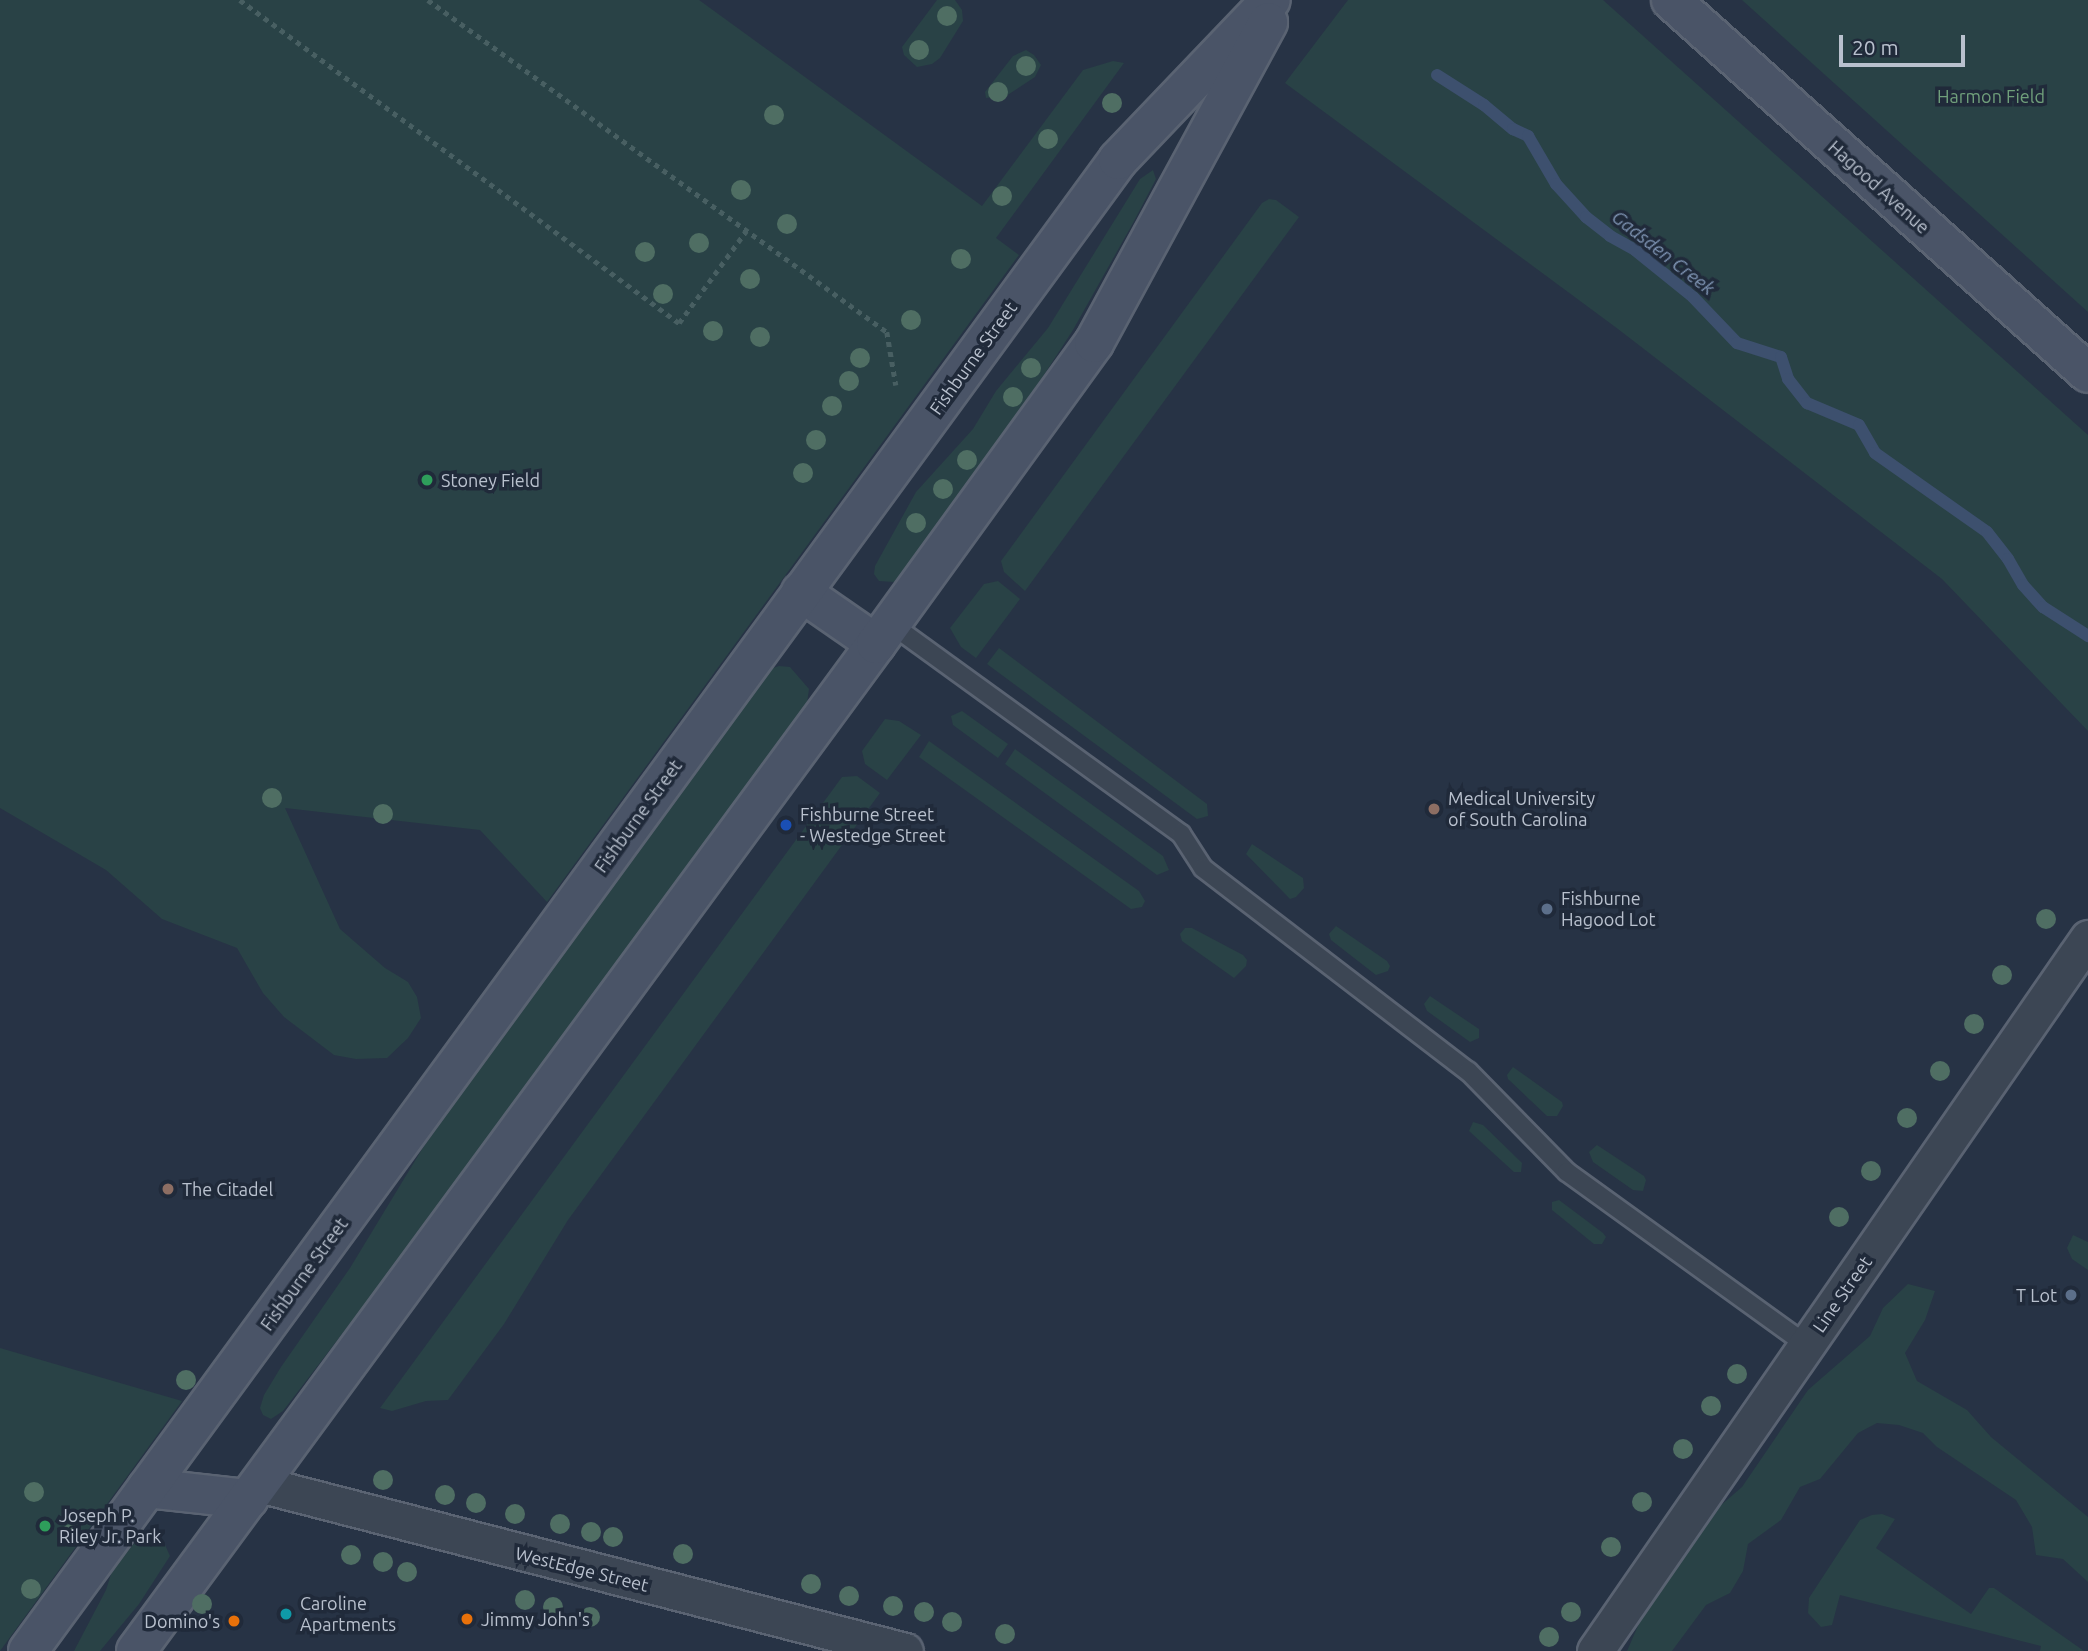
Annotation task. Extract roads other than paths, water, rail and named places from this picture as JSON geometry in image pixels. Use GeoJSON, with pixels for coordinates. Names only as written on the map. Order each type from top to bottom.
{"type":"FeatureCollection","features":[{"type":"Feature","properties":{"kind":"main road","name":"Fishburne Street"},"geometry":{"type":"LineString","coordinates":[[28,1651],[1118,160],[1271,0]]}},
{"type":"Feature","properties":{"kind":"main road"},"geometry":{"type":"LineString","coordinates":[[136,1651],[1094,343],[1280,0]]}},
{"type":"Feature","properties":{"kind":"main road","name":"Hagood Avenue"},"geometry":{"type":"LineString","coordinates":[[1671,0],[2088,373]]}},
{"type":"Feature","properties":{"kind":"main road"},"geometry":{"type":"LineString","coordinates":[[801,592],[883,634]]}},
{"type":"Feature","properties":{"kind":"main road"},"geometry":{"type":"LineString","coordinates":[[147,1488],[253,1492]]}},
{"type":"Feature","properties":{"kind":"street","name":"Line Street"},"geometry":{"type":"LineString","coordinates":[[1595,1651],[2088,938]]}},
{"type":"Feature","properties":{"kind":"street","name":"WestEdge Street"},"geometry":{"type":"LineString","coordinates":[[253,1492],[905,1651]]}},
{"type":"Feature","properties":{"kind":"lane"},"geometry":{"type":"LineString","coordinates":[[883,634],[1181,834],[1203,868],[1468,1071],[1567,1172],[1807,1345]]}},
{"type":"Feature","properties":{"kind":"waterway","name":"Gadsden Creek"},"geometry":{"type":"LineString","coordinates":[[1437,75],[1484,105],[1513,129],[1528,136],[1556,184],[1586,217],[1610,236],[1635,250],[1693,297],[1737,343],[1781,357],[1788,379],[1807,403],[1859,425],[1875,453],[1987,532],[2008,559],[2023,585],[2043,607],[2088,636]]}},
{"type":"Feature","properties":{"kind":"place","name":"Stoney Field"},"geometry":{"type":"Point","coordinates":[427,480]}},
{"type":"Feature","properties":{"kind":"place","name":"Medical University of South Carolina"},"geometry":{"type":"Point","coordinates":[1434,809]}},
{"type":"Feature","properties":{"kind":"place","name":"Fishburne Street - Westedge Street"},"geometry":{"type":"Point","coordinates":[786,825]}},
{"type":"Feature","properties":{"kind":"place","name":"Fishburne Hagood Lot"},"geometry":{"type":"Point","coordinates":[1547,909]}},
{"type":"Feature","properties":{"kind":"place","name":"The Citadel"},"geometry":{"type":"Point","coordinates":[168,1189]}},
{"type":"Feature","properties":{"kind":"place","name":"T Lot"},"geometry":{"type":"Point","coordinates":[2071,1295]}},
{"type":"Feature","properties":{"kind":"place","name":"Joseph P. Riley Jr. Park"},"geometry":{"type":"Point","coordinates":[45,1526]}},
{"type":"Feature","properties":{"kind":"place","name":"Caroline Apartments"},"geometry":{"type":"Point","coordinates":[286,1614]}},
{"type":"Feature","properties":{"kind":"place","name":"Jimmy John's"},"geometry":{"type":"Point","coordinates":[467,1619]}},
{"type":"Feature","properties":{"kind":"place","name":"Domino's"},"geometry":{"type":"Point","coordinates":[234,1621]}},
{"type":"Feature","properties":{"kind":"park label","name":"Harmon Field"},"geometry":{"type":"Point","coordinates":[1991,96]}}]}
